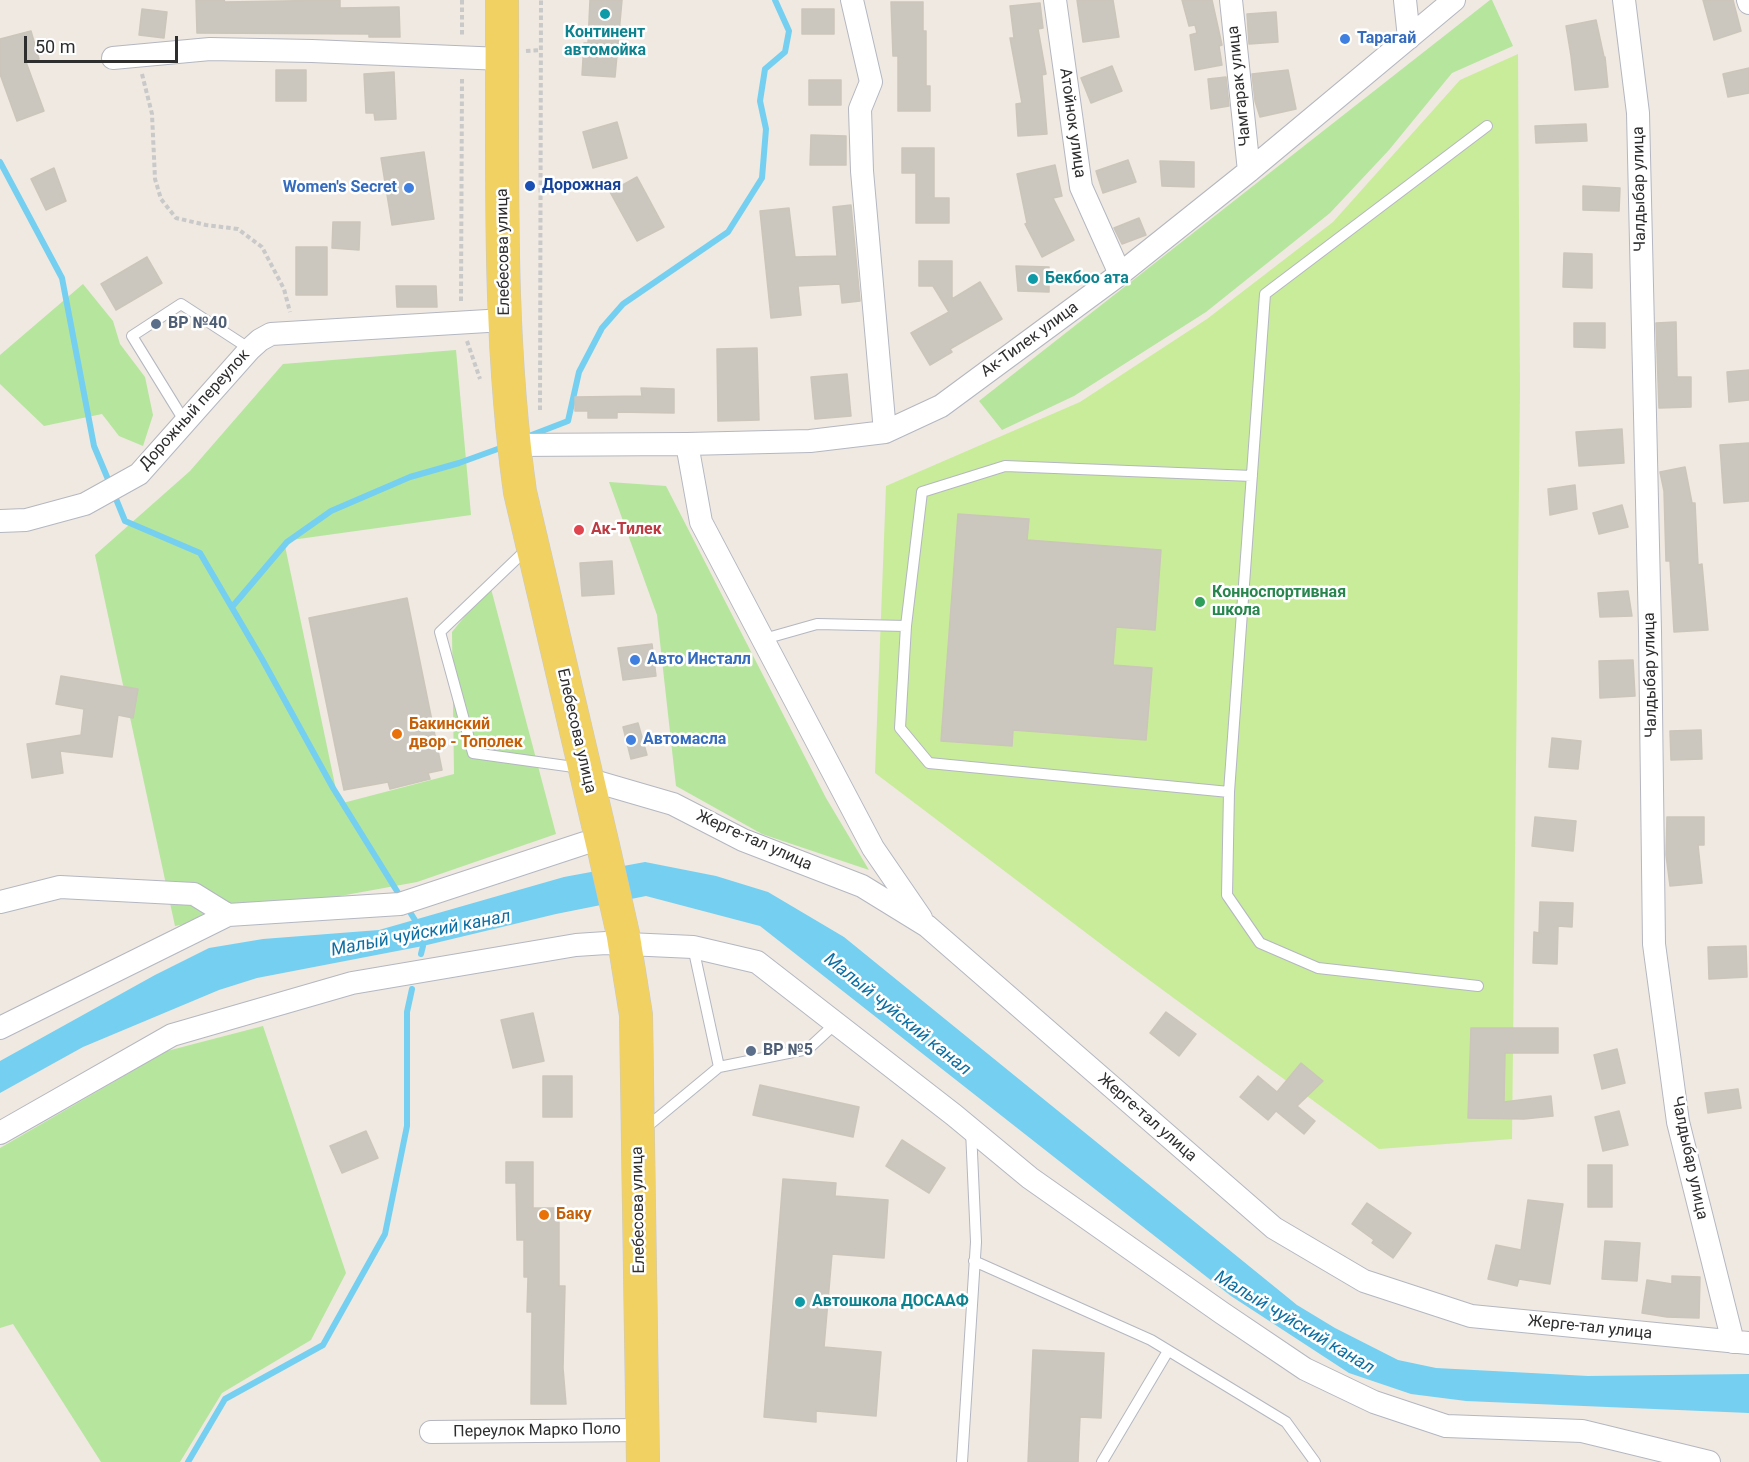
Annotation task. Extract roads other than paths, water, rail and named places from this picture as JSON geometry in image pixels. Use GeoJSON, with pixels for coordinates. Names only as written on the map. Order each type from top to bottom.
{"type":"FeatureCollection","features":[{"type":"Feature","properties":{"kind":"main road","name":"Елебесова улица"},"geometry":{"type":"LineString","coordinates":[[502,0],[504,320],[508,399],[527,445],[520,492],[624,939],[636,1015],[643,1462]]}},
{"type":"Feature","properties":{"kind":"street"},"geometry":{"type":"LineString","coordinates":[[852,0],[871,82],[860,109],[862,171],[885,432]]}},
{"type":"Feature","properties":{"kind":"street","name":"Атойнок улица"},"geometry":{"type":"LineString","coordinates":[[1055,0],[1081,187],[1120,274]]}},
{"type":"Feature","properties":{"kind":"street","name":"Чамгарак улица"},"geometry":{"type":"LineString","coordinates":[[1231,0],[1249,171]]}},
{"type":"Feature","properties":{"kind":"street"},"geometry":{"type":"LineString","coordinates":[[1405,0],[1408,38]]}},
{"type":"Feature","properties":{"kind":"street","name":"Ак-Тилек улица"},"geometry":{"type":"LineString","coordinates":[[527,445],[810,441],[885,432],[941,406],[1120,274],[1249,171],[1454,0]]}},
{"type":"Feature","properties":{"kind":"street","name":"Чалдыбар улица"},"geometry":{"type":"LineString","coordinates":[[1624,0],[1638,113],[1650,631],[1654,944],[1678,1122],[1741,1343]]}},
{"type":"Feature","properties":{"kind":"street"},"geometry":{"type":"LineString","coordinates":[[113,58],[210,49],[502,59]]}},
{"type":"Feature","properties":{"kind":"street","name":"Дорожный переулок"},"geometry":{"type":"LineString","coordinates":[[0,521],[26,520],[85,504],[138,474],[250,349],[260,340],[272,334],[504,320]]}},
{"type":"Feature","properties":{"kind":"street"},"geometry":{"type":"LineString","coordinates":[[687,444],[701,522],[873,848],[927,926]]}},
{"type":"Feature","properties":{"kind":"street","name":"Жерге-тал улица"},"geometry":{"type":"LineString","coordinates":[[586,774],[673,804],[743,840],[862,886],[927,926],[1274,1228],[1364,1281],[1471,1316],[1741,1343]]}},
{"type":"Feature","properties":{"kind":"street"},"geometry":{"type":"LineString","coordinates":[[0,1028],[228,915],[400,904],[585,843],[603,845]]}},
{"type":"Feature","properties":{"kind":"street"},"geometry":{"type":"LineString","coordinates":[[0,902],[60,887],[194,894],[228,915]]}},
{"type":"Feature","properties":{"kind":"street"},"geometry":{"type":"LineString","coordinates":[[0,1133],[172,1035],[352,983],[624,939],[693,946],[757,962],[1030,1178],[1305,1369],[1374,1402],[1446,1426],[1582,1431],[1698,1461]]}},
{"type":"Feature","properties":{"kind":"street","name":"Переулок Марко Поло"},"geometry":{"type":"LineString","coordinates":[[431,1432],[642,1430]]}},
{"type":"Feature","properties":{"kind":"lane"},"geometry":{"type":"LineString","coordinates":[[1478,986],[1318,968],[1260,944],[1227,895],[1229,792],[1265,294],[1487,126]]}},
{"type":"Feature","properties":{"kind":"lane"},"geometry":{"type":"LineString","coordinates":[[186,423],[132,336],[182,304],[250,349]]}},
{"type":"Feature","properties":{"kind":"lane"},"geometry":{"type":"LineString","coordinates":[[1229,792],[929,763],[900,728],[906,626],[922,492],[1005,466],[1252,476]]}},
{"type":"Feature","properties":{"kind":"lane"},"geometry":{"type":"LineString","coordinates":[[532,544],[440,632],[473,753],[586,774]]}},
{"type":"Feature","properties":{"kind":"lane"},"geometry":{"type":"LineString","coordinates":[[764,639],[817,624],[906,626]]}},
{"type":"Feature","properties":{"kind":"lane"},"geometry":{"type":"LineString","coordinates":[[693,946],[719,1067]]}},
{"type":"Feature","properties":{"kind":"lane"},"geometry":{"type":"LineString","coordinates":[[638,1134],[719,1067],[808,1049],[835,1024]]}},
{"type":"Feature","properties":{"kind":"lane"},"geometry":{"type":"LineString","coordinates":[[962,1462],[976,1242],[971,1130]]}},
{"type":"Feature","properties":{"kind":"lane"},"geometry":{"type":"LineString","coordinates":[[974,1261],[1151,1340],[1287,1422],[1315,1462]]}},
{"type":"Feature","properties":{"kind":"lane"},"geometry":{"type":"LineString","coordinates":[[1102,1462],[1168,1351]]}},
{"type":"Feature","properties":{"kind":"water","name":"Малый чуйский канал"},"geometry":{"type":"Polygon","coordinates":[[[645,862],[716,876],[768,892],[844,937],[1297,1305],[1335,1328],[1398,1360],[1436,1368],[1588,1376],[1749,1374],[1749,1413],[1466,1401],[1411,1394],[1349,1373],[1231,1296],[760,926],[646,896],[556,914],[423,946],[257,978],[219,990],[83,1047],[0,1093],[0,1061],[155,975],[209,948],[263,939],[379,930],[564,877],[645,862]]]}},
{"type":"Feature","properties":{"kind":"waterway"},"geometry":{"type":"LineString","coordinates":[[529,436],[568,421],[579,372],[602,328],[623,304],[728,232],[762,178],[766,129],[760,101],[765,69],[785,52],[789,31],[775,0]]}},
{"type":"Feature","properties":{"kind":"waterway"},"geometry":{"type":"LineString","coordinates":[[0,162],[62,278],[94,446],[110,484]]}},
{"type":"Feature","properties":{"kind":"waterway"},"geometry":{"type":"LineString","coordinates":[[232,607],[287,542],[331,511],[410,477],[506,446]]}},
{"type":"Feature","properties":{"kind":"waterway","name":"Малый чуйский канал"},"geometry":{"type":"LineString","coordinates":[[114,494],[125,521],[200,553],[333,788],[418,925]]}},
{"type":"Feature","properties":{"kind":"waterway","name":"Малый чуйский канал"},"geometry":{"type":"LineString","coordinates":[[421,954],[423,946]]}},
{"type":"Feature","properties":{"kind":"waterway"},"geometry":{"type":"LineString","coordinates":[[188,1462],[225,1399],[323,1345],[385,1234],[407,1126],[407,1012],[412,989]]}},
{"type":"Feature","properties":{"kind":"place","name":"Континент автомойка"},"geometry":{"type":"Point","coordinates":[605,14]}},
{"type":"Feature","properties":{"kind":"place","name":"Тарагай"},"geometry":{"type":"Point","coordinates":[1345,39]}},
{"type":"Feature","properties":{"kind":"place","name":"Дорожная"},"geometry":{"type":"Point","coordinates":[530,186]}},
{"type":"Feature","properties":{"kind":"place","name":"Women's Secret"},"geometry":{"type":"Point","coordinates":[409,188]}},
{"type":"Feature","properties":{"kind":"place","name":"Бекбоо ата"},"geometry":{"type":"Point","coordinates":[1033,279]}},
{"type":"Feature","properties":{"kind":"place","name":"BP №40"},"geometry":{"type":"Point","coordinates":[156,324]}},
{"type":"Feature","properties":{"kind":"place","name":"Ак-Тилек"},"geometry":{"type":"Point","coordinates":[579,530]}},
{"type":"Feature","properties":{"kind":"place","name":"Конноспортивная школа"},"geometry":{"type":"Point","coordinates":[1200,602]}},
{"type":"Feature","properties":{"kind":"place","name":"Авто Инсталл"},"geometry":{"type":"Point","coordinates":[635,660]}},
{"type":"Feature","properties":{"kind":"place","name":"Бакинский двор - Тополек"},"geometry":{"type":"Point","coordinates":[397,734]}},
{"type":"Feature","properties":{"kind":"place","name":"Автомасла"},"geometry":{"type":"Point","coordinates":[631,740]}},
{"type":"Feature","properties":{"kind":"place","name":"BP №5"},"geometry":{"type":"Point","coordinates":[751,1051]}},
{"type":"Feature","properties":{"kind":"place","name":"Баку"},"geometry":{"type":"Point","coordinates":[544,1215]}},
{"type":"Feature","properties":{"kind":"place","name":"Автошкола ДОСААФ"},"geometry":{"type":"Point","coordinates":[800,1302]}}]}
